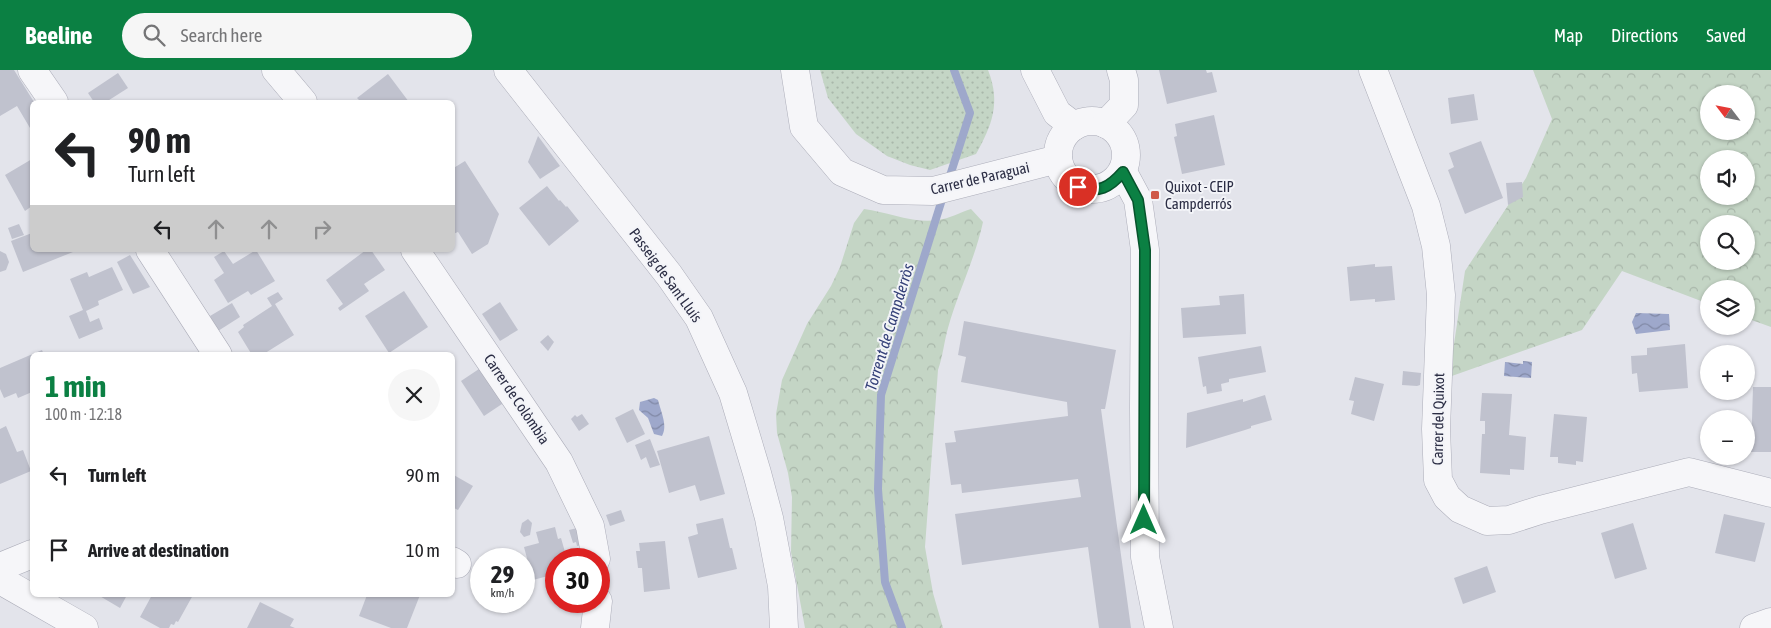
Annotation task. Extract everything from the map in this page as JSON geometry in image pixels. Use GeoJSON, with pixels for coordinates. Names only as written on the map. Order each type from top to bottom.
{"type":"FeatureCollection","features":[{"type":"Feature","properties":{"kind":"street"},"geometry":{"type":"LineString","coordinates":[[32,70],[53,100]]}},
{"type":"Feature","properties":{"kind":"street"},"geometry":{"type":"LineString","coordinates":[[276,70],[301,100]]}},
{"type":"Feature","properties":{"kind":"street","name":"Passeig de Sant Lluís"},"geometry":{"type":"LineString","coordinates":[[508,70],[669,275],[699,318],[733,393],[757,473],[769,518],[782,586],[784,628]]}},
{"type":"Feature","properties":{"kind":"street","name":"Carrer de Paraguai"},"geometry":{"type":"LineString","coordinates":[[795,70],[804,127],[842,172],[883,190],[933,191],[1058,159]]}},
{"type":"Feature","properties":{"kind":"street"},"geometry":{"type":"LineString","coordinates":[[1035,70],[1057,113],[1074,126]]}},
{"type":"Feature","properties":{"kind":"street"},"geometry":{"type":"LineString","coordinates":[[1106,124],[1124,105],[1124,80],[1121,70]]}},
{"type":"Feature","properties":{"kind":"street","name":"Carrer del Quixot"},"geometry":{"type":"LineString","coordinates":[[1372,70],[1426,206],[1436,246],[1442,295],[1436,429],[1438,480],[1447,496],[1460,509],[1487,521],[1509,520],[1540,510],[1688,472],[1771,493]]}},
{"type":"Feature","properties":{"kind":"street"},"geometry":{"type":"LineString","coordinates":[[1095,121],[1106,124],[1113,128],[1121,137],[1126,148],[1123,172],[1114,182],[1104,188],[1089,190],[1078,187],[1068,180],[1061,170],[1058,159],[1059,145],[1065,134],[1074,126],[1083,122],[1095,121]]}},
{"type":"Feature","properties":{"kind":"street"},"geometry":{"type":"LineString","coordinates":[[1123,172],[1138,200],[1145,250],[1145,557],[1159,628]]}},
{"type":"Feature","properties":{"kind":"street"},"geometry":{"type":"LineString","coordinates":[[151,252],[216,352]]}},
{"type":"Feature","properties":{"kind":"street","name":"Carrer de Colòmbia"},"geometry":{"type":"LineString","coordinates":[[416,252],[559,462],[590,526],[594,548]]}},
{"type":"Feature","properties":{"kind":"street"},"geometry":{"type":"LineString","coordinates":[[0,567],[30,555]]}},
{"type":"Feature","properties":{"kind":"street"},"geometry":{"type":"LineString","coordinates":[[0,580],[84,628]]}},
{"type":"Feature","properties":{"kind":"street"},"geometry":{"type":"LineString","coordinates":[[595,628],[597,613]]}},
{"type":"Feature","properties":{"kind":"street"},"geometry":{"type":"LineString","coordinates":[[1754,628],[1771,622]]}},
{"type":"Feature","properties":{"kind":"green space"},"geometry":{"type":"Polygon","coordinates":[[[820,70],[988,70],[994,93],[993,114],[976,154],[930,170],[910,165],[887,156],[856,134],[828,98],[820,70]]]}},
{"type":"Feature","properties":{"kind":"green space"},"geometry":{"type":"Polygon","coordinates":[[[1533,70],[1771,70],[1771,327],[1755,321],[1755,280],[1700,280],[1700,301],[1622,271],[1582,330],[1449,377],[1465,271],[1526,178],[1552,119],[1533,70]]]}},
{"type":"Feature","properties":{"kind":"green space"},"geometry":{"type":"Polygon","coordinates":[[[864,209],[929,221],[946,218],[971,209],[983,222],[976,249],[952,315],[938,370],[925,547],[933,593],[943,628],[805,628],[791,552],[792,497],[788,473],[777,433],[776,414],[782,380],[807,324],[831,286],[840,267],[854,223],[864,209]]]}},
{"type":"Feature","properties":{"kind":"water"},"geometry":{"type":"Polygon","coordinates":[[[1636,313],[1669,314],[1670,330],[1636,334],[1632,322],[1636,313]]]}},
{"type":"Feature","properties":{"kind":"water"},"geometry":{"type":"Polygon","coordinates":[[[1523,361],[1532,362],[1531,378],[1504,376],[1505,362],[1523,364],[1523,361]]]}},
{"type":"Feature","properties":{"kind":"water"},"geometry":{"type":"Polygon","coordinates":[[[654,398],[658,400],[663,419],[664,432],[662,436],[654,434],[648,418],[639,410],[640,402],[654,398]]]}},
{"type":"Feature","properties":{"kind":"building"},"geometry":{"type":"Polygon","coordinates":[[[0,70],[14,70],[33,100],[30,100],[30,128],[17,106],[0,116],[0,70]]]}},
{"type":"Feature","properties":{"kind":"building"},"geometry":{"type":"Polygon","coordinates":[[[1159,70],[1206,70],[1207,73],[1212,72],[1217,92],[1167,104],[1159,70]]]}},
{"type":"Feature","properties":{"kind":"building"},"geometry":{"type":"Polygon","coordinates":[[[118,73],[128,88],[109,100],[93,100],[88,93],[118,73]]]}},
{"type":"Feature","properties":{"kind":"building"},"geometry":{"type":"Polygon","coordinates":[[[388,74],[408,100],[359,100],[357,98],[388,74]]]}},
{"type":"Feature","properties":{"kind":"building"},"geometry":{"type":"Polygon","coordinates":[[[1474,94],[1478,120],[1451,124],[1448,98],[1474,94]]]}},
{"type":"Feature","properties":{"kind":"building"},"geometry":{"type":"Polygon","coordinates":[[[1214,115],[1225,165],[1182,174],[1174,137],[1177,136],[1175,124],[1214,115]]]}},
{"type":"Feature","properties":{"kind":"building"},"geometry":{"type":"Polygon","coordinates":[[[538,136],[560,166],[540,179],[528,162],[538,136]]]}},
{"type":"Feature","properties":{"kind":"building"},"geometry":{"type":"Polygon","coordinates":[[[1481,141],[1503,198],[1465,214],[1448,170],[1454,167],[1449,153],[1481,141]]]}},
{"type":"Feature","properties":{"kind":"building"},"geometry":{"type":"Polygon","coordinates":[[[30,160],[30,207],[25,211],[5,175],[30,160]]]}},
{"type":"Feature","properties":{"kind":"building"},"geometry":{"type":"Polygon","coordinates":[[[465,161],[499,214],[488,244],[472,254],[458,232],[455,233],[455,167],[465,161]]]}},
{"type":"Feature","properties":{"kind":"building"},"geometry":{"type":"Polygon","coordinates":[[[1522,182],[1523,197],[1508,205],[1506,183],[1522,182]]]}},
{"type":"Feature","properties":{"kind":"building"},"geometry":{"type":"Polygon","coordinates":[[[547,186],[579,221],[549,246],[519,208],[547,186]]]}},
{"type":"Feature","properties":{"kind":"building"},"geometry":{"type":"Polygon","coordinates":[[[19,224],[24,235],[12,239],[8,228],[19,224]]]}},
{"type":"Feature","properties":{"kind":"building"},"geometry":{"type":"Polygon","coordinates":[[[30,234],[30,252],[73,252],[23,272],[11,241],[30,234]]]}},
{"type":"Feature","properties":{"kind":"building"},"geometry":{"type":"Polygon","coordinates":[[[0,251],[6,254],[9,262],[6,270],[0,272],[0,251]]]}},
{"type":"Feature","properties":{"kind":"building"},"geometry":{"type":"Polygon","coordinates":[[[225,252],[233,264],[253,252],[257,252],[275,281],[251,295],[248,291],[228,303],[214,280],[224,273],[214,257],[225,252]]]}},
{"type":"Feature","properties":{"kind":"building"},"geometry":{"type":"Polygon","coordinates":[[[363,252],[372,252],[385,270],[364,284],[369,291],[340,311],[338,308],[343,304],[326,280],[363,252]]]}},
{"type":"Feature","properties":{"kind":"building"},"geometry":{"type":"Polygon","coordinates":[[[130,255],[150,287],[133,294],[117,262],[130,255]]]}},
{"type":"Feature","properties":{"kind":"building"},"geometry":{"type":"Polygon","coordinates":[[[1375,264],[1375,267],[1392,266],[1395,300],[1375,302],[1375,299],[1350,301],[1347,267],[1375,264]]]}},
{"type":"Feature","properties":{"kind":"building"},"geometry":{"type":"Polygon","coordinates":[[[112,267],[123,290],[98,301],[99,305],[86,311],[90,322],[99,318],[103,329],[79,339],[69,316],[83,310],[70,279],[87,272],[89,277],[112,267]]]}},
{"type":"Feature","properties":{"kind":"building"},"geometry":{"type":"Polygon","coordinates":[[[404,291],[428,327],[388,352],[365,316],[404,291]]]}},
{"type":"Feature","properties":{"kind":"building"},"geometry":{"type":"Polygon","coordinates":[[[278,292],[283,299],[275,304],[294,335],[267,352],[250,352],[238,332],[244,327],[243,325],[272,306],[267,298],[278,292]]]}},
{"type":"Feature","properties":{"kind":"building"},"geometry":{"type":"Polygon","coordinates":[[[1244,294],[1246,334],[1183,338],[1181,308],[1220,305],[1219,296],[1244,294]]]}},
{"type":"Feature","properties":{"kind":"building"},"geometry":{"type":"Polygon","coordinates":[[[500,302],[518,330],[500,341],[482,314],[500,302]]]}},
{"type":"Feature","properties":{"kind":"building"},"geometry":{"type":"Polygon","coordinates":[[[232,303],[240,317],[218,331],[210,316],[232,303]]]}},
{"type":"Feature","properties":{"kind":"building"},"geometry":{"type":"Polygon","coordinates":[[[964,321],[1116,350],[1105,409],[1101,409],[1131,628],[1099,628],[1088,547],[962,565],[955,514],[1081,497],[1078,479],[962,493],[961,484],[951,485],[945,443],[956,442],[954,431],[1068,416],[1067,402],[961,382],[966,357],[958,355],[964,321]]]}},
{"type":"Feature","properties":{"kind":"building"},"geometry":{"type":"Polygon","coordinates":[[[548,335],[554,342],[548,351],[540,342],[548,335]]]}},
{"type":"Feature","properties":{"kind":"building"},"geometry":{"type":"Polygon","coordinates":[[[1685,344],[1688,388],[1639,392],[1637,373],[1632,374],[1631,356],[1647,355],[1647,348],[1685,344]]]}},
{"type":"Feature","properties":{"kind":"building"},"geometry":{"type":"Polygon","coordinates":[[[1261,346],[1266,372],[1229,379],[1229,382],[1221,384],[1222,391],[1207,394],[1206,386],[1203,387],[1198,357],[1261,346]]]}},
{"type":"Feature","properties":{"kind":"building"},"geometry":{"type":"Polygon","coordinates":[[[30,355],[30,393],[18,398],[16,393],[4,398],[0,389],[0,368],[30,355]]]}},
{"type":"Feature","properties":{"kind":"building"},"geometry":{"type":"Polygon","coordinates":[[[482,367],[505,402],[484,416],[461,381],[482,367]]]}},
{"type":"Feature","properties":{"kind":"building"},"geometry":{"type":"Polygon","coordinates":[[[1403,371],[1421,373],[1420,385],[1402,385],[1403,371]]]}},
{"type":"Feature","properties":{"kind":"building"},"geometry":{"type":"Polygon","coordinates":[[[1355,377],[1384,384],[1374,421],[1351,414],[1354,401],[1349,400],[1355,377]]]}},
{"type":"Feature","properties":{"kind":"building"},"geometry":{"type":"Polygon","coordinates":[[[1755,387],[1771,387],[1771,452],[1755,452],[1755,410],[1752,410],[1753,400],[1755,400],[1755,387]]]}},
{"type":"Feature","properties":{"kind":"building"},"geometry":{"type":"Polygon","coordinates":[[[1482,393],[1512,394],[1509,435],[1526,437],[1524,470],[1510,469],[1510,475],[1480,473],[1482,434],[1485,434],[1485,421],[1480,421],[1482,393]]]}},
{"type":"Feature","properties":{"kind":"building"},"geometry":{"type":"Polygon","coordinates":[[[1265,395],[1272,420],[1186,448],[1187,413],[1243,399],[1243,402],[1265,395]]]}},
{"type":"Feature","properties":{"kind":"building"},"geometry":{"type":"Polygon","coordinates":[[[633,409],[645,434],[627,443],[615,418],[633,409]]]}},
{"type":"Feature","properties":{"kind":"building"},"geometry":{"type":"Polygon","coordinates":[[[582,414],[589,424],[579,431],[571,419],[575,415],[577,417],[582,414]]]}},
{"type":"Feature","properties":{"kind":"building"},"geometry":{"type":"Polygon","coordinates":[[[1554,414],[1587,417],[1583,462],[1576,461],[1576,465],[1558,463],[1558,457],[1550,457],[1554,414]]]}},
{"type":"Feature","properties":{"kind":"building"},"geometry":{"type":"Polygon","coordinates":[[[6,426],[17,452],[23,450],[30,471],[0,484],[0,429],[6,426]]]}},
{"type":"Feature","properties":{"kind":"building"},"geometry":{"type":"Polygon","coordinates":[[[709,436],[725,494],[700,501],[695,485],[669,493],[657,451],[709,436]]]}},
{"type":"Feature","properties":{"kind":"building"},"geometry":{"type":"Polygon","coordinates":[[[650,439],[660,465],[650,468],[646,457],[641,460],[635,445],[650,439]]]}},
{"type":"Feature","properties":{"kind":"building"},"geometry":{"type":"Polygon","coordinates":[[[455,476],[473,486],[458,510],[455,508],[455,476]]]}},
{"type":"Feature","properties":{"kind":"building"},"geometry":{"type":"Polygon","coordinates":[[[621,510],[625,521],[610,526],[606,515],[621,510]]]}},
{"type":"Feature","properties":{"kind":"building"},"geometry":{"type":"Polygon","coordinates":[[[1724,514],[1765,523],[1755,562],[1715,553],[1724,514]]]}},
{"type":"Feature","properties":{"kind":"building"},"geometry":{"type":"Polygon","coordinates":[[[723,518],[737,569],[698,578],[688,537],[698,534],[696,524],[723,518]]]}},
{"type":"Feature","properties":{"kind":"building"},"geometry":{"type":"Polygon","coordinates":[[[528,519],[532,523],[530,535],[524,537],[520,532],[522,523],[528,519]]]}},
{"type":"Feature","properties":{"kind":"building"},"geometry":{"type":"Polygon","coordinates":[[[1633,523],[1647,569],[1615,579],[1601,533],[1633,523]]]}},
{"type":"Feature","properties":{"kind":"building"},"geometry":{"type":"Polygon","coordinates":[[[555,527],[558,539],[561,538],[564,548],[545,548],[545,577],[535,579],[535,548],[524,547],[539,543],[536,532],[555,527]]]}},
{"type":"Feature","properties":{"kind":"building"},"geometry":{"type":"Polygon","coordinates":[[[577,528],[582,545],[577,546],[576,542],[573,543],[569,530],[577,528]]]}},
{"type":"Feature","properties":{"kind":"building"},"geometry":{"type":"Polygon","coordinates":[[[665,541],[670,589],[644,592],[642,568],[638,568],[636,551],[640,551],[639,543],[665,541]]]}},
{"type":"Feature","properties":{"kind":"building"},"geometry":{"type":"Polygon","coordinates":[[[1487,566],[1496,592],[1463,604],[1454,578],[1487,566]]]}},
{"type":"Feature","properties":{"kind":"building"},"geometry":{"type":"Polygon","coordinates":[[[101,597],[126,597],[120,608],[101,597]]]}},
{"type":"Feature","properties":{"kind":"building"},"geometry":{"type":"Polygon","coordinates":[[[151,597],[192,597],[178,622],[176,621],[174,625],[171,624],[169,628],[160,628],[140,617],[151,597]]]}},
{"type":"Feature","properties":{"kind":"building"},"geometry":{"type":"Polygon","coordinates":[[[366,597],[419,597],[407,628],[391,628],[359,616],[366,597]]]}},
{"type":"Feature","properties":{"kind":"building"},"geometry":{"type":"Polygon","coordinates":[[[260,602],[294,619],[290,626],[295,628],[247,628],[260,602]]]}},
{"type":"Feature","properties":{"kind":"waterway","name":"Torrent de Campderròs"},"geometry":{"type":"LineString","coordinates":[[948,182],[970,113],[954,70]]}},
{"type":"Feature","properties":{"kind":"waterway","name":"Torrent de Campderròs"},"geometry":{"type":"LineString","coordinates":[[902,628],[885,582],[878,489],[881,395],[944,193]]}},
{"type":"Feature","properties":{"kind":"place","name":"Quixot - CEIP Campderrós"},"geometry":{"type":"Point","coordinates":[1155,195]}},
{"type":"Feature","properties":{"kind":"route"},"geometry":{"type":"LineString","coordinates":[[1078,187],[1089,190],[1104,188],[1114,182],[1123,172],[1138,200],[1145,250],[1144,520]]}}]}
